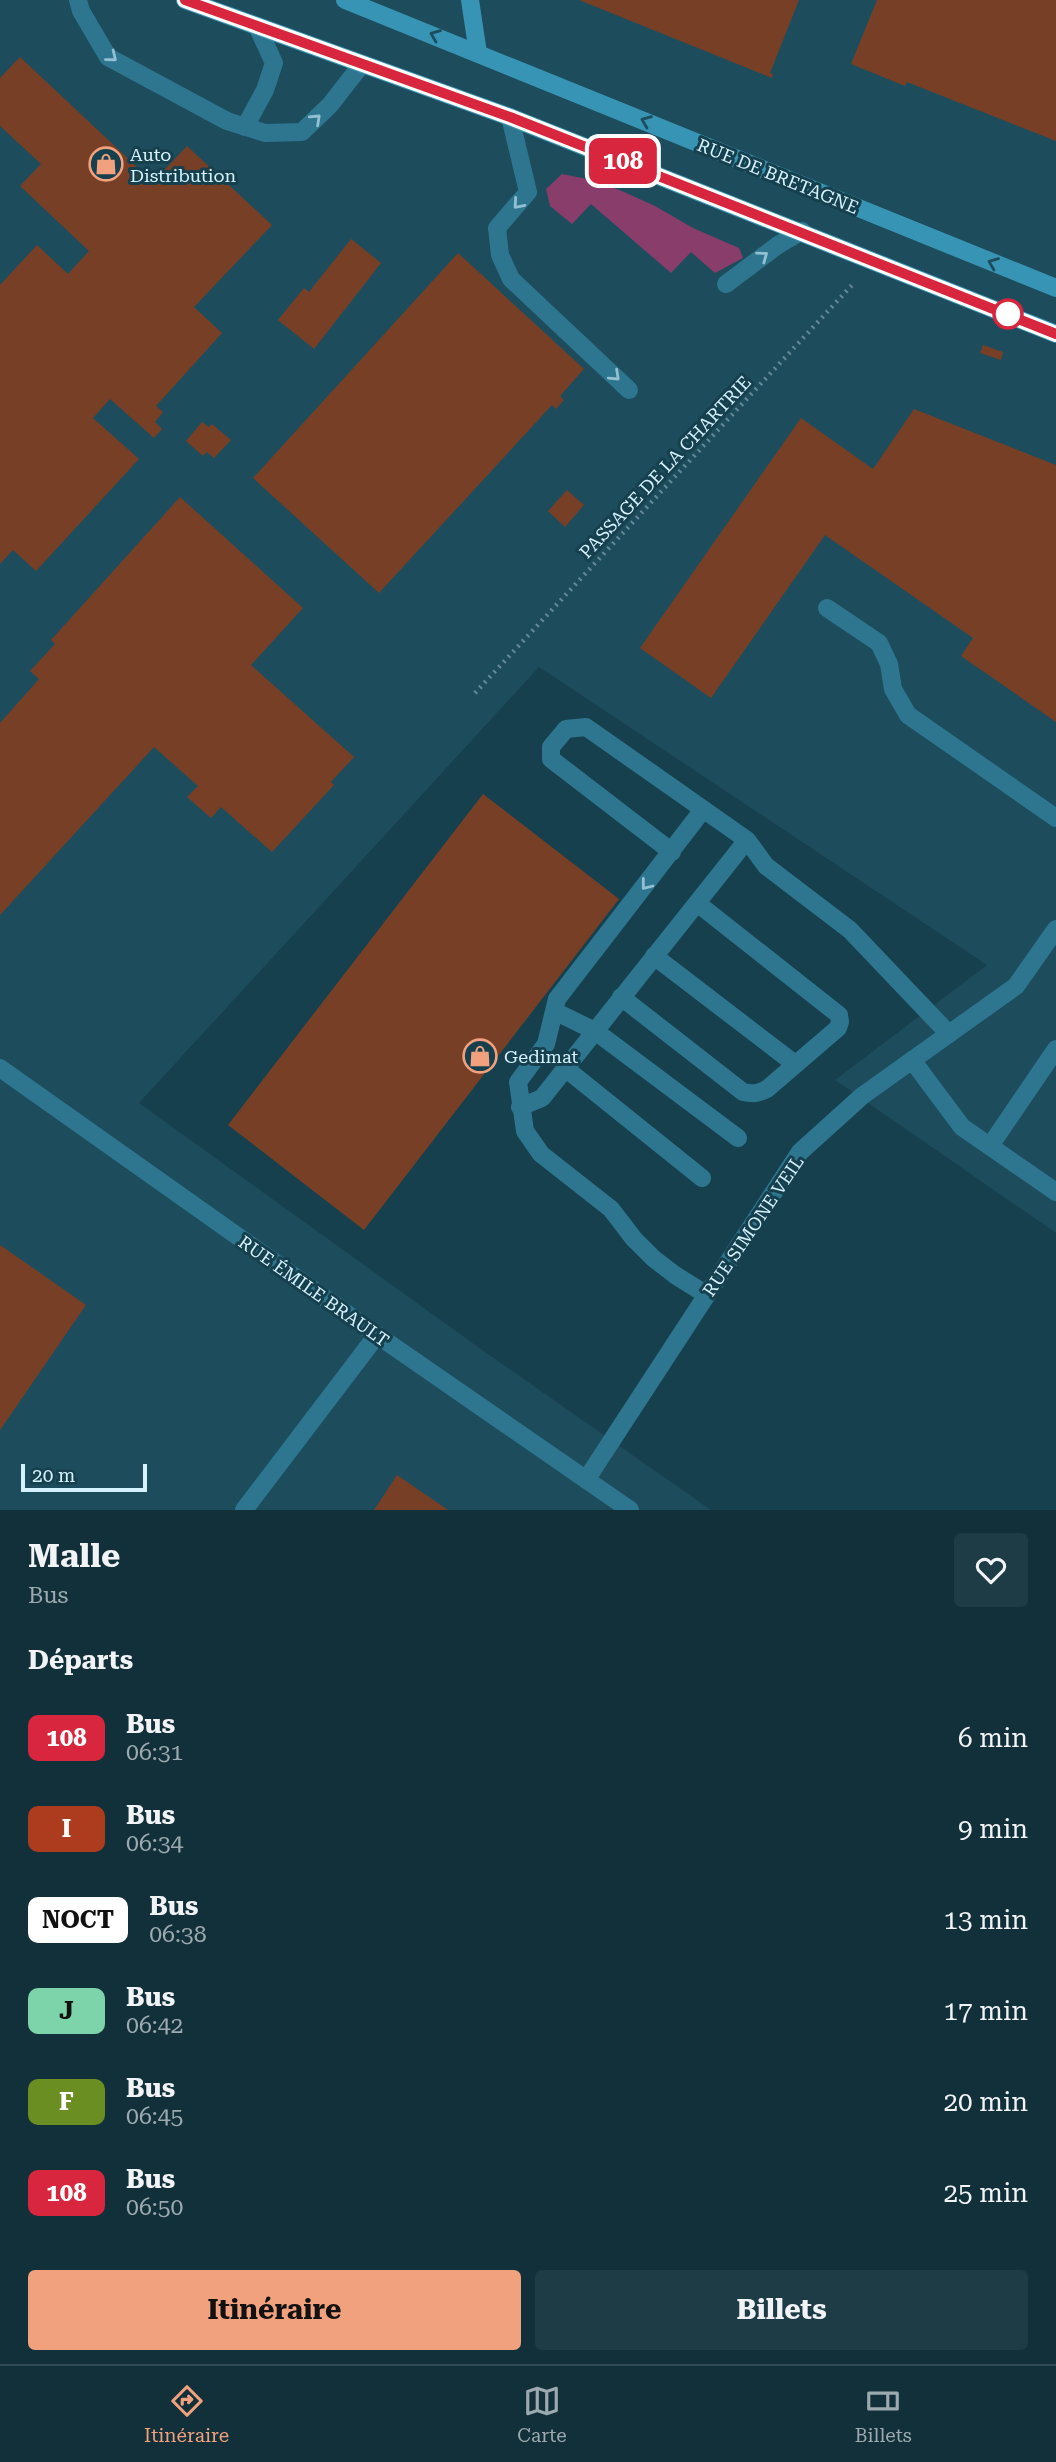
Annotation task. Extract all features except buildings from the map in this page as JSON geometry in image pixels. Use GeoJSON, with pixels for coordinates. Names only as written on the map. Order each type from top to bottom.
{"type":"FeatureCollection","features":[{"type":"Feature","properties":{"kind":"main road"},"geometry":{"type":"LineString","coordinates":[[186,0],[510,117],[1056,334]]}},
{"type":"Feature","properties":{"kind":"main road","name":"RUE DE BRETAGNE"},"geometry":{"type":"LineString","coordinates":[[345,0],[1056,288]]}},
{"type":"Feature","properties":{"kind":"main road"},"geometry":{"type":"LineString","coordinates":[[470,0],[478,53]]}},
{"type":"Feature","properties":{"kind":"street"},"geometry":{"type":"LineString","coordinates":[[78,0],[81,11],[108,57],[227,121],[265,133],[302,132],[330,105],[362,64]]}},
{"type":"Feature","properties":{"kind":"street"},"geometry":{"type":"LineString","coordinates":[[245,127],[265,90],[274,63],[257,26]]}},
{"type":"Feature","properties":{"kind":"street"},"geometry":{"type":"LineString","coordinates":[[510,117],[528,192],[497,228],[500,255],[511,279],[629,390]]}},
{"type":"Feature","properties":{"kind":"street"},"geometry":{"type":"LineString","coordinates":[[726,284],[802,231]]}},
{"type":"Feature","properties":{"kind":"street"},"geometry":{"type":"LineString","coordinates":[[827,608],[880,643],[889,664],[893,689],[908,715],[1056,818]]}},
{"type":"Feature","properties":{"kind":"street"},"geometry":{"type":"LineString","coordinates":[[672,852],[551,759],[551,747],[566,729],[586,727],[747,841],[766,866],[850,930],[949,1034]]}},
{"type":"Feature","properties":{"kind":"street"},"geometry":{"type":"LineString","coordinates":[[702,811],[557,999],[546,1044],[517,1082],[525,1131],[541,1154],[611,1209],[653,1258],[707,1295]]}},
{"type":"Feature","properties":{"kind":"street"},"geometry":{"type":"LineString","coordinates":[[520,1107],[541,1098],[747,841]]}},
{"type":"Feature","properties":{"kind":"street"},"geometry":{"type":"LineString","coordinates":[[621,997],[743,1091],[757,1094],[838,1028],[839,1015],[697,902]]}},
{"type":"Feature","properties":{"kind":"street","name":"RUE SIMONE VEIL"},"geometry":{"type":"LineString","coordinates":[[586,1480],[800,1152],[862,1096],[1016,986],[1056,929]]}},
{"type":"Feature","properties":{"kind":"street"},"geometry":{"type":"LineString","coordinates":[[654,956],[795,1064]]}},
{"type":"Feature","properties":{"kind":"street"},"geometry":{"type":"LineString","coordinates":[[555,1011],[594,1031],[738,1138]]}},
{"type":"Feature","properties":{"kind":"street"},"geometry":{"type":"LineString","coordinates":[[990,1146],[1056,1049]]}},
{"type":"Feature","properties":{"kind":"street"},"geometry":{"type":"LineString","coordinates":[[912,1060],[962,1127],[1056,1192]]}},
{"type":"Feature","properties":{"kind":"street"},"geometry":{"type":"LineString","coordinates":[[565,1068],[702,1178]]}},
{"type":"Feature","properties":{"kind":"street","name":"RUE ÉMILE BRAULT"},"geometry":{"type":"LineString","coordinates":[[0,1069],[630,1510]]}},
{"type":"Feature","properties":{"kind":"street"},"geometry":{"type":"LineString","coordinates":[[244,1510],[377,1335]]}},
{"type":"Feature","properties":{"kind":"path","name":"PASSAGE DE LA CHARTRIE"},"geometry":{"type":"LineString","coordinates":[[475,693],[875,260]]}},
{"type":"Feature","properties":{"kind":"shaded area"},"geometry":{"type":"Polygon","coordinates":[[[0,0],[1056,0],[1056,1233],[835,1080],[987,965],[539,667],[139,1103],[478,1347],[711,1510],[0,1510],[0,0]]]}},
{"type":"Feature","properties":{"kind":"shaded area"},"geometry":{"type":"Polygon","coordinates":[[[562,174],[597,181],[655,206],[693,228],[739,248],[743,258],[715,273],[691,252],[671,273],[591,204],[572,224],[550,206],[546,189],[562,174]]]}},
{"type":"Feature","properties":{"kind":"bus line","name":"108"},"geometry":{"type":"LineString","coordinates":[[185,0],[510,117],[1056,334]]}},
{"type":"Feature","properties":{"kind":"place","name":"Auto Distribution"},"geometry":{"type":"Point","coordinates":[106,164]}},
{"type":"Feature","properties":{"kind":"place","name":"Gedimat"},"geometry":{"type":"Point","coordinates":[480,1056]}}]}
